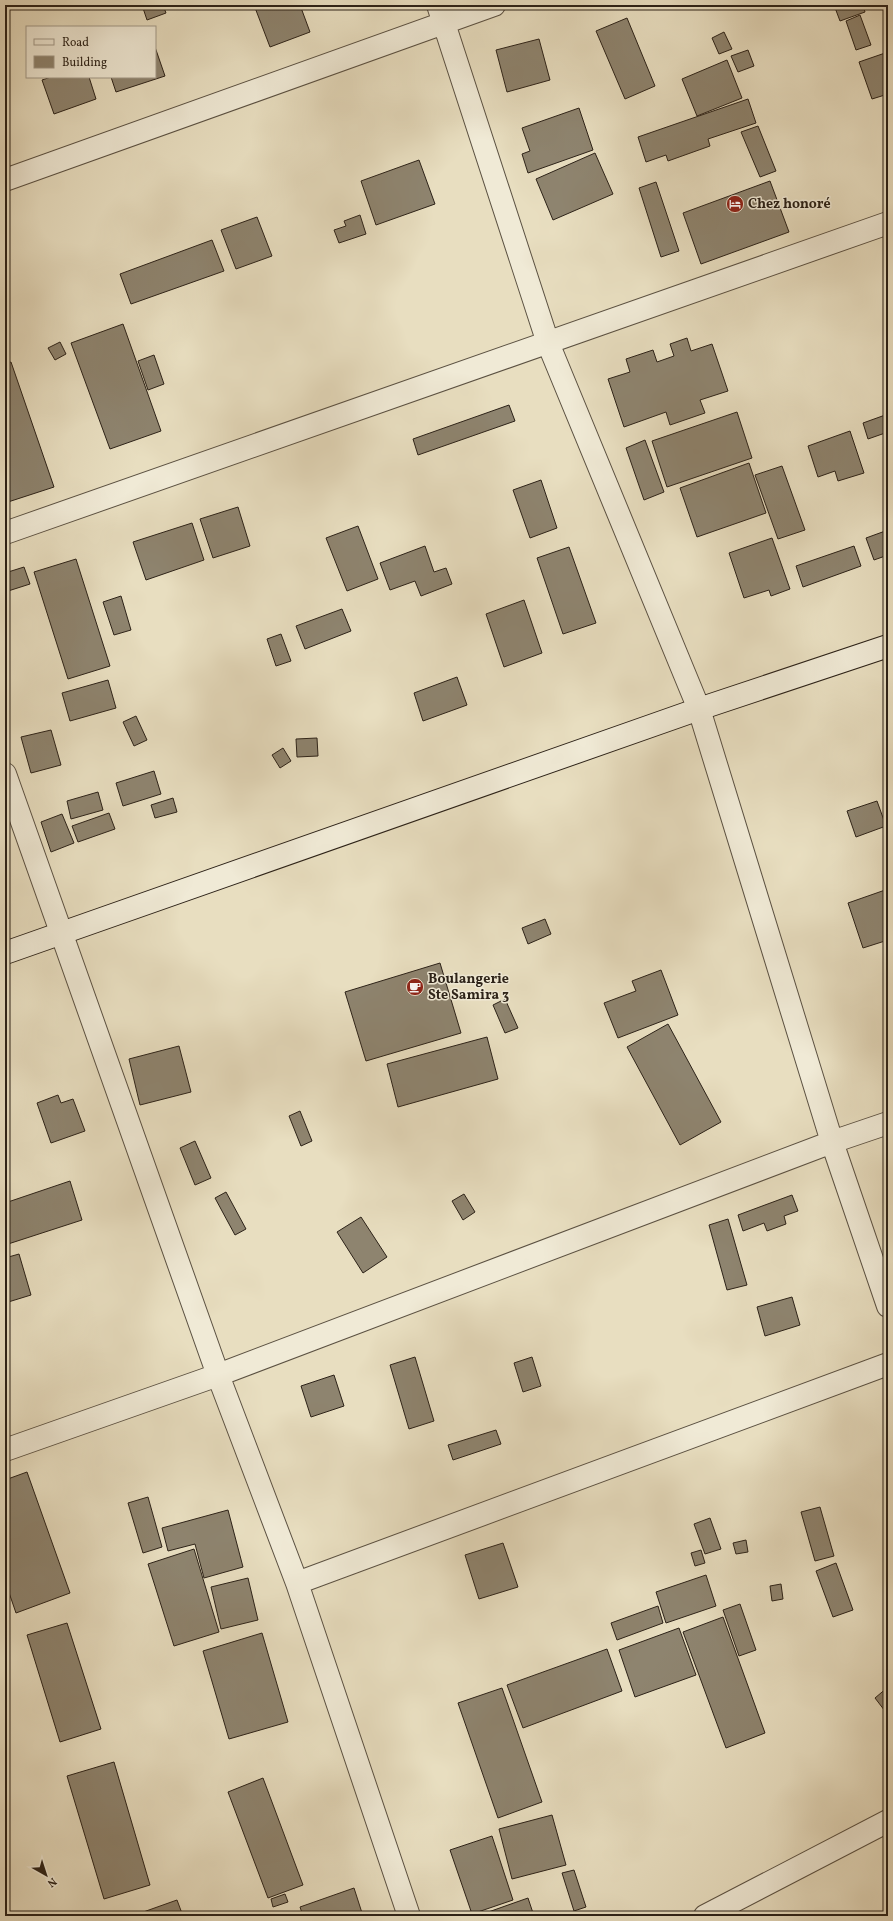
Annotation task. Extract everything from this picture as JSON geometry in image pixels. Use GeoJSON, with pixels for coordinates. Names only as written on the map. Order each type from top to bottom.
{"type":"FeatureCollection","features":[{"type":"Feature","properties":{"kind":"street"},"geometry":{"type":"LineString","coordinates":[[5,180],[441,14],[494,5]]}},
{"type":"Feature","properties":{"kind":"street"},"geometry":{"type":"LineString","coordinates":[[441,14],[548,343],[699,709],[832,1142],[888,1306]]}},
{"type":"Feature","properties":{"kind":"street"},"geometry":{"type":"LineString","coordinates":[[5,533],[888,223]]}},
{"type":"Feature","properties":{"kind":"street"},"geometry":{"type":"LineString","coordinates":[[5,953],[699,709],[888,646]]}},
{"type":"Feature","properties":{"kind":"street"},"geometry":{"type":"LineString","coordinates":[[5,774],[218,1375],[297,1583],[409,1916]]}},
{"type":"Feature","properties":{"kind":"street"},"geometry":{"type":"LineString","coordinates":[[5,1450],[218,1375],[832,1142],[888,1123]]}},
{"type":"Feature","properties":{"kind":"street"},"geometry":{"type":"LineString","coordinates":[[297,1583],[888,1364]]}},
{"type":"Feature","properties":{"kind":"street"},"geometry":{"type":"LineString","coordinates":[[705,1916],[888,1821]]}},
{"type":"Feature","properties":{"kind":"building"},"geometry":{"type":"Polygon","coordinates":[[[142,5],[163,5],[166,13],[147,20],[142,5]]]}},
{"type":"Feature","properties":{"kind":"building"},"geometry":{"type":"Polygon","coordinates":[[[254,5],[300,5],[310,32],[270,47],[254,5]]]}},
{"type":"Feature","properties":{"kind":"building"},"geometry":{"type":"Polygon","coordinates":[[[834,5],[863,5],[865,12],[840,21],[834,5]]]}},
{"type":"Feature","properties":{"kind":"building"},"geometry":{"type":"Polygon","coordinates":[[[860,15],[871,45],[856,50],[846,21],[860,15]]]}},
{"type":"Feature","properties":{"kind":"building"},"geometry":{"type":"Polygon","coordinates":[[[627,18],[655,86],[625,99],[596,31],[627,18]]]}},
{"type":"Feature","properties":{"kind":"building"},"geometry":{"type":"Polygon","coordinates":[[[724,32],[732,49],[719,54],[712,38],[724,32]]]}},
{"type":"Feature","properties":{"kind":"building"},"geometry":{"type":"Polygon","coordinates":[[[539,39],[550,80],[507,92],[496,50],[539,39]]]}},
{"type":"Feature","properties":{"kind":"building"},"geometry":{"type":"Polygon","coordinates":[[[156,50],[165,76],[116,92],[111,78],[156,78],[156,50]]]}},
{"type":"Feature","properties":{"kind":"building"},"geometry":{"type":"Polygon","coordinates":[[[748,50],[754,66],[738,72],[731,56],[748,50]]]}},
{"type":"Feature","properties":{"kind":"building"},"geometry":{"type":"Polygon","coordinates":[[[888,52],[888,94],[872,99],[859,62],[888,52]]]}},
{"type":"Feature","properties":{"kind":"building"},"geometry":{"type":"Polygon","coordinates":[[[727,60],[742,98],[697,116],[682,79],[727,60]]]}},
{"type":"Feature","properties":{"kind":"building"},"geometry":{"type":"Polygon","coordinates":[[[48,78],[89,78],[96,99],[54,114],[42,80],[48,78]]]}},
{"type":"Feature","properties":{"kind":"building"},"geometry":{"type":"Polygon","coordinates":[[[748,99],[756,123],[708,139],[710,146],[668,161],[666,155],[646,162],[638,137],[748,99]]]}},
{"type":"Feature","properties":{"kind":"building"},"geometry":{"type":"Polygon","coordinates":[[[579,108],[593,150],[528,173],[522,154],[530,151],[522,128],[579,108]]]}},
{"type":"Feature","properties":{"kind":"building"},"geometry":{"type":"Polygon","coordinates":[[[758,126],[776,171],[760,177],[741,132],[758,126]]]}},
{"type":"Feature","properties":{"kind":"building"},"geometry":{"type":"Polygon","coordinates":[[[595,153],[613,194],[553,220],[536,179],[595,153]]]}},
{"type":"Feature","properties":{"kind":"building"},"geometry":{"type":"Polygon","coordinates":[[[419,160],[435,204],[376,225],[361,181],[419,160]]]}},
{"type":"Feature","properties":{"kind":"building"},"geometry":{"type":"Polygon","coordinates":[[[770,181],[789,232],[701,264],[683,213],[770,181]]]}},
{"type":"Feature","properties":{"kind":"building"},"geometry":{"type":"Polygon","coordinates":[[[656,182],[679,251],[661,257],[639,188],[656,182]]]}},
{"type":"Feature","properties":{"kind":"building"},"geometry":{"type":"Polygon","coordinates":[[[360,215],[366,234],[339,243],[334,230],[346,226],[344,221],[360,215]]]}},
{"type":"Feature","properties":{"kind":"building"},"geometry":{"type":"Polygon","coordinates":[[[257,217],[272,256],[236,269],[221,230],[257,217]]]}},
{"type":"Feature","properties":{"kind":"building"},"geometry":{"type":"Polygon","coordinates":[[[212,240],[224,271],[131,304],[120,274],[212,240]]]}},
{"type":"Feature","properties":{"kind":"building"},"geometry":{"type":"Polygon","coordinates":[[[123,324],[161,431],[110,449],[71,343],[123,324]]]}},
{"type":"Feature","properties":{"kind":"building"},"geometry":{"type":"Polygon","coordinates":[[[687,338],[691,351],[712,344],[728,391],[700,400],[705,413],[670,425],[666,412],[624,427],[608,379],[630,372],[626,359],[653,350],[657,362],[674,356],[670,344],[687,338]]]}},
{"type":"Feature","properties":{"kind":"building"},"geometry":{"type":"Polygon","coordinates":[[[60,342],[66,354],[55,360],[48,348],[60,342]]]}},
{"type":"Feature","properties":{"kind":"building"},"geometry":{"type":"Polygon","coordinates":[[[154,355],[164,384],[148,390],[138,361],[154,355]]]}},
{"type":"Feature","properties":{"kind":"building"},"geometry":{"type":"Polygon","coordinates":[[[11,362],[54,487],[8,502],[5,493],[5,364],[11,362]]]}},
{"type":"Feature","properties":{"kind":"building"},"geometry":{"type":"Polygon","coordinates":[[[509,405],[515,421],[418,455],[413,439],[509,405]]]}},
{"type":"Feature","properties":{"kind":"building"},"geometry":{"type":"Polygon","coordinates":[[[737,412],[752,458],[667,487],[652,441],[737,412]]]}},
{"type":"Feature","properties":{"kind":"building"},"geometry":{"type":"Polygon","coordinates":[[[888,414],[888,432],[868,439],[863,423],[888,414]]]}},
{"type":"Feature","properties":{"kind":"building"},"geometry":{"type":"Polygon","coordinates":[[[850,431],[864,473],[838,481],[835,471],[818,477],[808,446],[850,431]]]}},
{"type":"Feature","properties":{"kind":"building"},"geometry":{"type":"Polygon","coordinates":[[[645,440],[664,492],[644,500],[626,448],[645,440]]]}},
{"type":"Feature","properties":{"kind":"building"},"geometry":{"type":"Polygon","coordinates":[[[749,463],[766,513],[697,537],[680,488],[749,463]]]}},
{"type":"Feature","properties":{"kind":"building"},"geometry":{"type":"Polygon","coordinates":[[[782,466],[805,530],[778,539],[755,475],[782,466]]]}},
{"type":"Feature","properties":{"kind":"building"},"geometry":{"type":"Polygon","coordinates":[[[541,480],[557,528],[530,538],[513,490],[541,480]]]}},
{"type":"Feature","properties":{"kind":"building"},"geometry":{"type":"Polygon","coordinates":[[[238,507],[250,546],[213,558],[200,519],[238,507]]]}},
{"type":"Feature","properties":{"kind":"building"},"geometry":{"type":"Polygon","coordinates":[[[192,523],[204,560],[146,580],[133,542],[192,523]]]}},
{"type":"Feature","properties":{"kind":"building"},"geometry":{"type":"Polygon","coordinates":[[[358,526],[378,579],[347,591],[326,538],[358,526]]]}},
{"type":"Feature","properties":{"kind":"building"},"geometry":{"type":"Polygon","coordinates":[[[888,530],[888,555],[874,560],[866,538],[888,530]]]}},
{"type":"Feature","properties":{"kind":"building"},"geometry":{"type":"Polygon","coordinates":[[[772,538],[790,589],[771,596],[769,590],[744,598],[729,553],[772,538]]]}},
{"type":"Feature","properties":{"kind":"building"},"geometry":{"type":"Polygon","coordinates":[[[425,546],[434,572],[446,568],[452,584],[421,596],[415,581],[390,590],[380,563],[425,546]]]}},
{"type":"Feature","properties":{"kind":"building"},"geometry":{"type":"Polygon","coordinates":[[[854,546],[861,566],[803,587],[796,566],[854,546]]]}},
{"type":"Feature","properties":{"kind":"building"},"geometry":{"type":"Polygon","coordinates":[[[569,547],[596,623],[563,634],[537,558],[569,547]]]}},
{"type":"Feature","properties":{"kind":"building"},"geometry":{"type":"Polygon","coordinates":[[[76,559],[110,666],[68,679],[34,572],[76,559]]]}},
{"type":"Feature","properties":{"kind":"building"},"geometry":{"type":"Polygon","coordinates":[[[24,567],[30,584],[5,592],[5,573],[24,567]]]}},
{"type":"Feature","properties":{"kind":"building"},"geometry":{"type":"Polygon","coordinates":[[[121,596],[131,630],[114,635],[103,602],[121,596]]]}},
{"type":"Feature","properties":{"kind":"building"},"geometry":{"type":"Polygon","coordinates":[[[524,600],[542,653],[504,667],[486,614],[524,600]]]}},
{"type":"Feature","properties":{"kind":"building"},"geometry":{"type":"Polygon","coordinates":[[[342,609],[351,631],[305,649],[296,626],[342,609]]]}},
{"type":"Feature","properties":{"kind":"building"},"geometry":{"type":"Polygon","coordinates":[[[281,634],[291,661],[276,666],[267,639],[281,634]]]}},
{"type":"Feature","properties":{"kind":"building"},"geometry":{"type":"Polygon","coordinates":[[[457,677],[467,705],[423,721],[414,693],[457,677]]]}},
{"type":"Feature","properties":{"kind":"building"},"geometry":{"type":"Polygon","coordinates":[[[108,680],[116,708],[70,721],[62,693],[108,680]]]}},
{"type":"Feature","properties":{"kind":"building"},"geometry":{"type":"Polygon","coordinates":[[[136,716],[147,740],[134,746],[123,722],[136,716]]]}},
{"type":"Feature","properties":{"kind":"building"},"geometry":{"type":"Polygon","coordinates":[[[51,730],[61,765],[31,773],[21,737],[51,730]]]}},
{"type":"Feature","properties":{"kind":"building"},"geometry":{"type":"Polygon","coordinates":[[[317,738],[318,756],[297,757],[296,739],[317,738]]]}},
{"type":"Feature","properties":{"kind":"building"},"geometry":{"type":"Polygon","coordinates":[[[283,748],[291,761],[280,768],[272,755],[283,748]]]}},
{"type":"Feature","properties":{"kind":"building"},"geometry":{"type":"Polygon","coordinates":[[[154,771],[161,794],[123,806],[116,783],[154,771]]]}},
{"type":"Feature","properties":{"kind":"building"},"geometry":{"type":"Polygon","coordinates":[[[98,792],[103,810],[71,819],[67,801],[98,792]]]}},
{"type":"Feature","properties":{"kind":"building"},"geometry":{"type":"Polygon","coordinates":[[[173,798],[177,812],[155,818],[151,805],[173,798]]]}},
{"type":"Feature","properties":{"kind":"building"},"geometry":{"type":"Polygon","coordinates":[[[877,801],[886,826],[856,837],[847,811],[877,801]]]}},
{"type":"Feature","properties":{"kind":"building"},"geometry":{"type":"Polygon","coordinates":[[[109,813],[115,829],[78,842],[72,826],[109,813]]]}},
{"type":"Feature","properties":{"kind":"building"},"geometry":{"type":"Polygon","coordinates":[[[62,814],[74,843],[51,852],[41,822],[62,814]]]}},
{"type":"Feature","properties":{"kind":"building"},"geometry":{"type":"Polygon","coordinates":[[[888,889],[888,940],[863,948],[848,903],[888,889]]]}},
{"type":"Feature","properties":{"kind":"building"},"geometry":{"type":"Polygon","coordinates":[[[545,919],[551,934],[528,944],[522,928],[545,919]]]}},
{"type":"Feature","properties":{"kind":"building"},"geometry":{"type":"Polygon","coordinates":[[[440,963],[461,1033],[366,1061],[345,992],[440,963]]]}},
{"type":"Feature","properties":{"kind":"building"},"geometry":{"type":"Polygon","coordinates":[[[661,970],[678,1015],[618,1038],[604,1003],[636,991],[632,981],[661,970]]]}},
{"type":"Feature","properties":{"kind":"building"},"geometry":{"type":"Polygon","coordinates":[[[505,999],[518,1028],[505,1033],[493,1005],[505,999]]]}},
{"type":"Feature","properties":{"kind":"building"},"geometry":{"type":"Polygon","coordinates":[[[668,1024],[721,1122],[680,1145],[627,1047],[668,1024]]]}},
{"type":"Feature","properties":{"kind":"building"},"geometry":{"type":"Polygon","coordinates":[[[487,1037],[498,1079],[398,1107],[387,1064],[487,1037]]]}},
{"type":"Feature","properties":{"kind":"building"},"geometry":{"type":"Polygon","coordinates":[[[179,1046],[191,1092],[140,1105],[129,1059],[179,1046]]]}},
{"type":"Feature","properties":{"kind":"building"},"geometry":{"type":"Polygon","coordinates":[[[58,1095],[61,1103],[73,1099],[85,1131],[51,1143],[37,1103],[58,1095]]]}},
{"type":"Feature","properties":{"kind":"building"},"geometry":{"type":"Polygon","coordinates":[[[300,1111],[312,1141],[301,1146],[289,1116],[300,1111]]]}},
{"type":"Feature","properties":{"kind":"building"},"geometry":{"type":"Polygon","coordinates":[[[195,1141],[211,1178],[195,1185],[180,1148],[195,1141]]]}},
{"type":"Feature","properties":{"kind":"building"},"geometry":{"type":"Polygon","coordinates":[[[70,1181],[82,1220],[5,1245],[5,1203],[70,1181]]]}},
{"type":"Feature","properties":{"kind":"building"},"geometry":{"type":"Polygon","coordinates":[[[226,1192],[246,1229],[235,1235],[215,1198],[226,1192]]]}},
{"type":"Feature","properties":{"kind":"building"},"geometry":{"type":"Polygon","coordinates":[[[464,1194],[475,1212],[463,1220],[452,1201],[464,1194]]]}},
{"type":"Feature","properties":{"kind":"building"},"geometry":{"type":"Polygon","coordinates":[[[792,1195],[798,1211],[784,1216],[786,1224],[767,1231],[764,1223],[743,1231],[738,1215],[792,1195]]]}},
{"type":"Feature","properties":{"kind":"building"},"geometry":{"type":"Polygon","coordinates":[[[361,1217],[387,1257],[363,1273],[337,1232],[361,1217]]]}},
{"type":"Feature","properties":{"kind":"building"},"geometry":{"type":"Polygon","coordinates":[[[728,1219],[747,1285],[727,1290],[709,1225],[728,1219]]]}},
{"type":"Feature","properties":{"kind":"building"},"geometry":{"type":"Polygon","coordinates":[[[19,1254],[31,1295],[5,1303],[5,1258],[19,1254]]]}},
{"type":"Feature","properties":{"kind":"building"},"geometry":{"type":"Polygon","coordinates":[[[792,1297],[800,1325],[765,1336],[757,1307],[792,1297]]]}},
{"type":"Feature","properties":{"kind":"building"},"geometry":{"type":"Polygon","coordinates":[[[415,1357],[434,1421],[409,1429],[390,1365],[415,1357]]]}},
{"type":"Feature","properties":{"kind":"building"},"geometry":{"type":"Polygon","coordinates":[[[532,1357],[541,1386],[523,1392],[514,1363],[532,1357]]]}},
{"type":"Feature","properties":{"kind":"building"},"geometry":{"type":"Polygon","coordinates":[[[334,1375],[344,1406],[311,1417],[301,1386],[334,1375]]]}},
{"type":"Feature","properties":{"kind":"building"},"geometry":{"type":"Polygon","coordinates":[[[496,1430],[501,1444],[453,1460],[448,1445],[496,1430]]]}},
{"type":"Feature","properties":{"kind":"building"},"geometry":{"type":"Polygon","coordinates":[[[27,1472],[70,1593],[16,1613],[5,1581],[5,1480],[27,1472]]]}},
{"type":"Feature","properties":{"kind":"building"},"geometry":{"type":"Polygon","coordinates":[[[148,1497],[162,1547],[143,1553],[128,1503],[148,1497]]]}},
{"type":"Feature","properties":{"kind":"building"},"geometry":{"type":"Polygon","coordinates":[[[820,1507],[834,1556],[815,1561],[801,1512],[820,1507]]]}},
{"type":"Feature","properties":{"kind":"building"},"geometry":{"type":"Polygon","coordinates":[[[228,1510],[243,1567],[204,1578],[195,1544],[168,1551],[162,1528],[228,1510]]]}},
{"type":"Feature","properties":{"kind":"building"},"geometry":{"type":"Polygon","coordinates":[[[710,1518],[721,1549],[705,1554],[694,1524],[710,1518]]]}},
{"type":"Feature","properties":{"kind":"building"},"geometry":{"type":"Polygon","coordinates":[[[746,1540],[748,1552],[736,1554],[733,1543],[746,1540]]]}},
{"type":"Feature","properties":{"kind":"building"},"geometry":{"type":"Polygon","coordinates":[[[503,1543],[518,1587],[479,1599],[465,1555],[503,1543]]]}},
{"type":"Feature","properties":{"kind":"building"},"geometry":{"type":"Polygon","coordinates":[[[194,1549],[219,1632],[174,1646],[148,1564],[194,1549]]]}},
{"type":"Feature","properties":{"kind":"building"},"geometry":{"type":"Polygon","coordinates":[[[701,1550],[705,1563],[695,1566],[691,1553],[701,1550]]]}},
{"type":"Feature","properties":{"kind":"building"},"geometry":{"type":"Polygon","coordinates":[[[836,1563],[853,1610],[833,1617],[816,1571],[836,1563]]]}},
{"type":"Feature","properties":{"kind":"building"},"geometry":{"type":"Polygon","coordinates":[[[706,1575],[716,1606],[666,1623],[656,1592],[706,1575]]]}},
{"type":"Feature","properties":{"kind":"building"},"geometry":{"type":"Polygon","coordinates":[[[248,1578],[258,1620],[221,1629],[211,1587],[248,1578]]]}},
{"type":"Feature","properties":{"kind":"building"},"geometry":{"type":"Polygon","coordinates":[[[781,1584],[783,1599],[772,1601],[770,1586],[781,1584]]]}},
{"type":"Feature","properties":{"kind":"building"},"geometry":{"type":"Polygon","coordinates":[[[740,1604],[756,1650],[739,1656],[723,1610],[740,1604]]]}},
{"type":"Feature","properties":{"kind":"building"},"geometry":{"type":"Polygon","coordinates":[[[658,1606],[663,1623],[617,1640],[611,1623],[658,1606]]]}},
{"type":"Feature","properties":{"kind":"building"},"geometry":{"type":"Polygon","coordinates":[[[723,1617],[765,1733],[726,1748],[683,1632],[723,1617]]]}},
{"type":"Feature","properties":{"kind":"building"},"geometry":{"type":"Polygon","coordinates":[[[67,1623],[101,1729],[60,1742],[27,1635],[67,1623]]]}},
{"type":"Feature","properties":{"kind":"building"},"geometry":{"type":"Polygon","coordinates":[[[679,1628],[696,1675],[635,1697],[619,1650],[679,1628]]]}},
{"type":"Feature","properties":{"kind":"building"},"geometry":{"type":"Polygon","coordinates":[[[262,1633],[288,1722],[229,1739],[203,1651],[262,1633]]]}},
{"type":"Feature","properties":{"kind":"building"},"geometry":{"type":"Polygon","coordinates":[[[607,1649],[622,1691],[523,1728],[507,1685],[607,1649]]]}},
{"type":"Feature","properties":{"kind":"building"},"geometry":{"type":"Polygon","coordinates":[[[888,1687],[888,1715],[875,1698],[888,1687]]]}},
{"type":"Feature","properties":{"kind":"building"},"geometry":{"type":"Polygon","coordinates":[[[502,1688],[542,1802],[498,1818],[458,1703],[502,1688]]]}},
{"type":"Feature","properties":{"kind":"building"},"geometry":{"type":"Polygon","coordinates":[[[114,1762],[150,1885],[104,1899],[67,1776],[114,1762]]]}},
{"type":"Feature","properties":{"kind":"building"},"geometry":{"type":"Polygon","coordinates":[[[263,1778],[303,1885],[268,1898],[228,1792],[263,1778]]]}},
{"type":"Feature","properties":{"kind":"building"},"geometry":{"type":"Polygon","coordinates":[[[552,1815],[566,1865],[512,1879],[499,1829],[552,1815]]]}},
{"type":"Feature","properties":{"kind":"building"},"geometry":{"type":"Polygon","coordinates":[[[492,1836],[513,1900],[472,1914],[450,1850],[492,1836]]]}},
{"type":"Feature","properties":{"kind":"building"},"geometry":{"type":"Polygon","coordinates":[[[574,1870],[586,1907],[574,1911],[562,1873],[574,1870]]]}},
{"type":"Feature","properties":{"kind":"building"},"geometry":{"type":"Polygon","coordinates":[[[354,1888],[363,1916],[303,1916],[300,1907],[354,1888]]]}},
{"type":"Feature","properties":{"kind":"building"},"geometry":{"type":"Polygon","coordinates":[[[285,1894],[288,1902],[273,1907],[271,1899],[285,1894]]]}},
{"type":"Feature","properties":{"kind":"building"},"geometry":{"type":"Polygon","coordinates":[[[528,1898],[534,1916],[477,1916],[528,1898]]]}},
{"type":"Feature","properties":{"kind":"building"},"geometry":{"type":"Polygon","coordinates":[[[177,1900],[183,1916],[132,1916],[177,1900]]]}},
{"type":"Feature","properties":{"kind":"place","name":"Chez honoré"},"geometry":{"type":"Point","coordinates":[735,204]}},
{"type":"Feature","properties":{"kind":"place","name":"Boulangerie Ste Samira 3"},"geometry":{"type":"Point","coordinates":[415,987]}}]}
